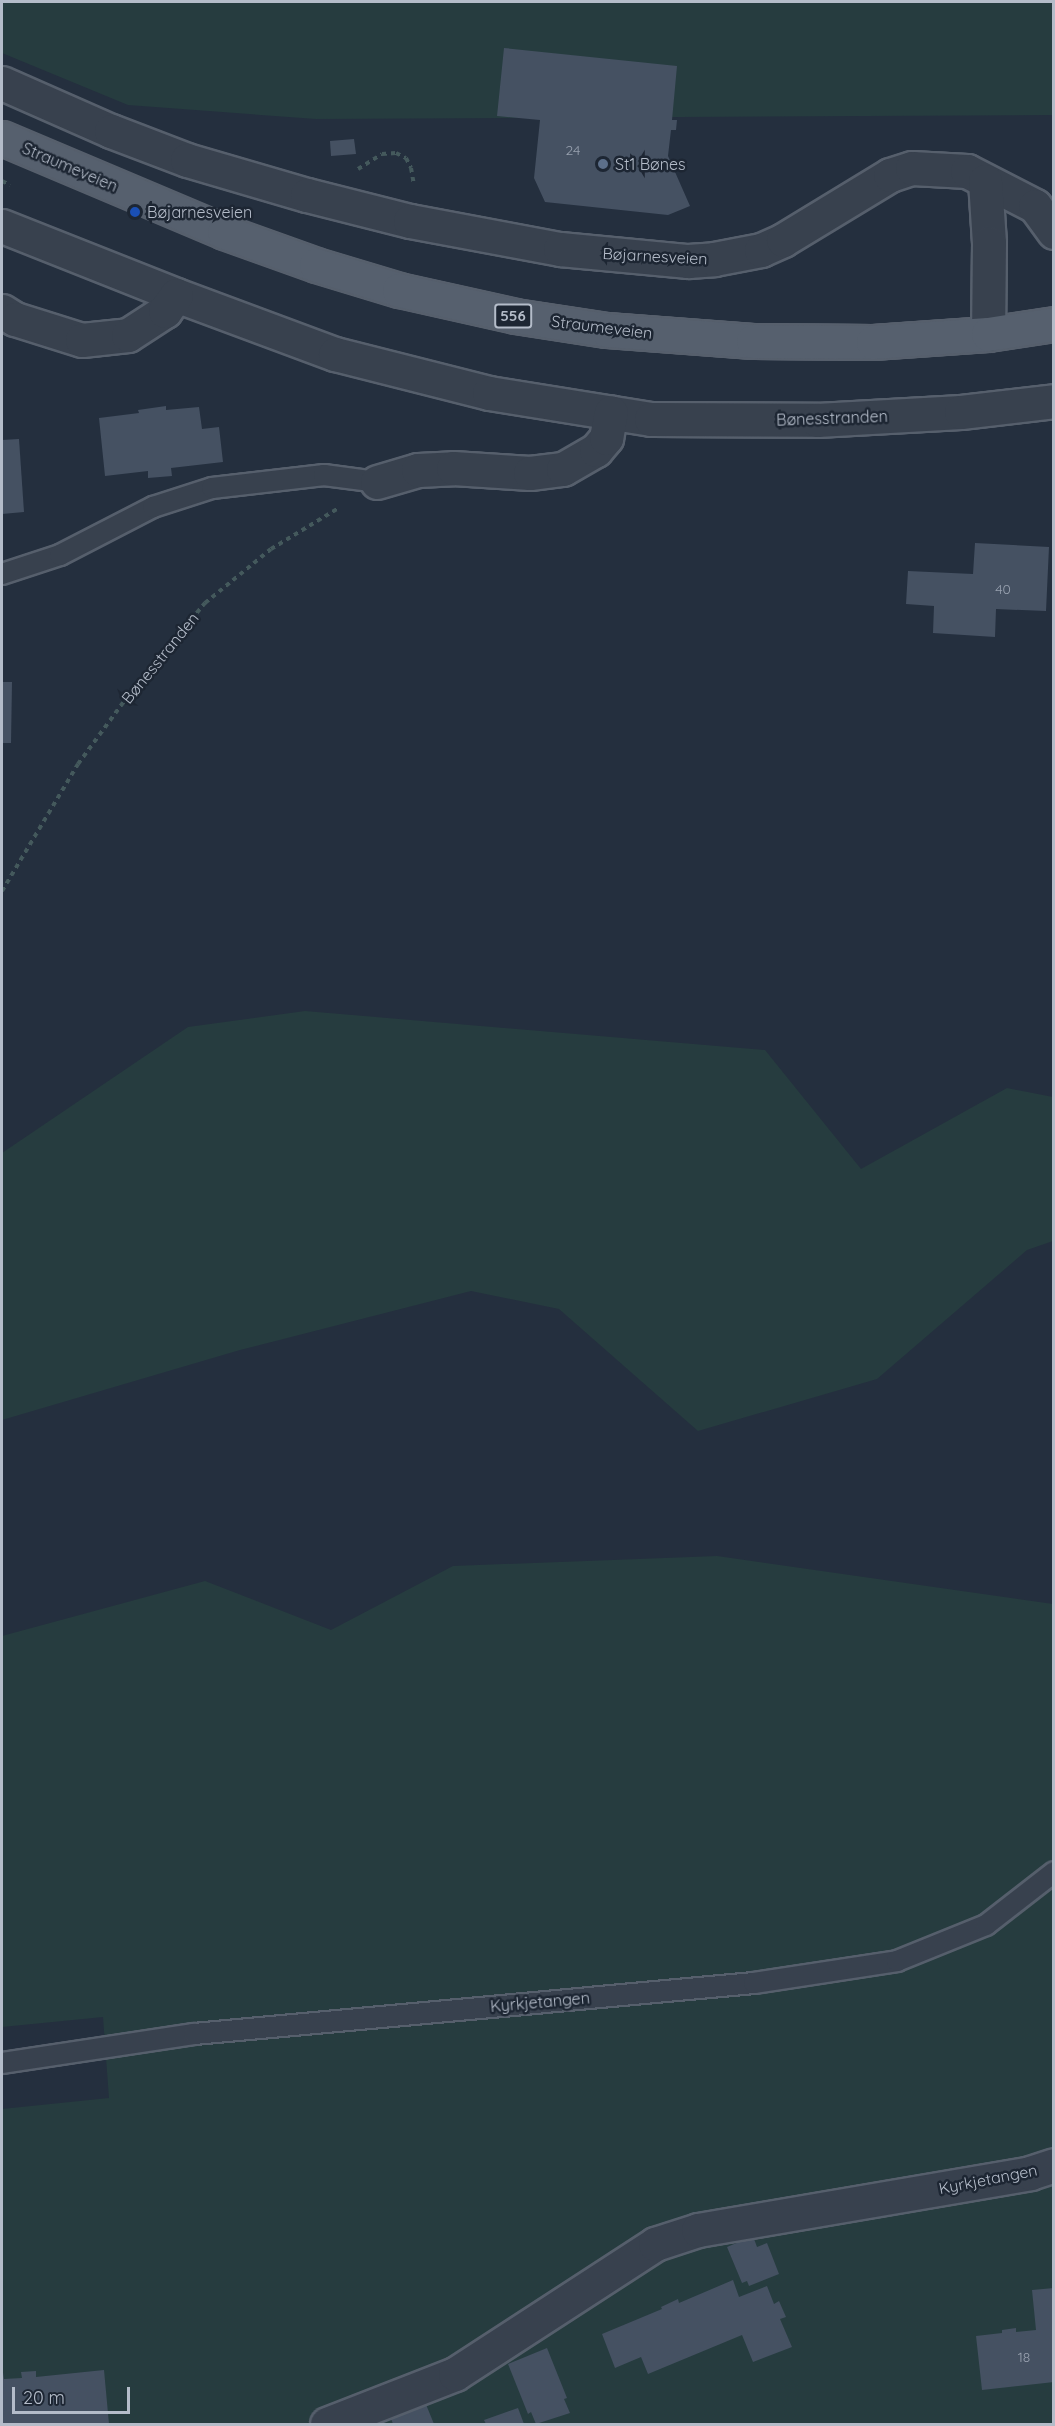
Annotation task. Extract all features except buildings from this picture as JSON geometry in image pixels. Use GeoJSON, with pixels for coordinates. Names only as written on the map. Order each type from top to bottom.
{"type":"FeatureCollection","features":[{"type":"Feature","properties":{"kind":"main road","name":"Straumeveien"},"geometry":{"type":"LineString","coordinates":[[2,138],[224,232],[316,265],[399,290],[515,316],[607,330],[753,341],[873,342],[987,334],[1053,324]]}},
{"type":"Feature","properties":{"kind":"street","name":"Bøjarnesveien"},"geometry":{"type":"LineString","coordinates":[[2,83],[111,131],[187,160],[307,195],[410,221],[560,249],[635,258],[714,259],[761,250],[783,240],[890,175],[912,168],[966,171],[1044,205],[1053,232]]}},
{"type":"Feature","properties":{"kind":"street"},"geometry":{"type":"LineString","coordinates":[[985,181],[989,243],[987,334]]}},
{"type":"Feature","properties":{"kind":"street","name":"Bønesstranden"},"geometry":{"type":"LineString","coordinates":[[2,226],[176,296],[335,354],[489,393],[651,419],[817,420],[961,411],[1053,401]]}},
{"type":"Feature","properties":{"kind":"street"},"geometry":{"type":"LineString","coordinates":[[2,311],[15,319],[82,340],[128,335],[165,311],[176,296]]}},
{"type":"Feature","properties":{"kind":"street"},"geometry":{"type":"LineString","coordinates":[[378,482],[418,470],[453,468],[530,473],[563,469],[596,450],[606,438],[611,412]]}},
{"type":"Feature","properties":{"kind":"street","name":"Kyrkjetangen"},"geometry":{"type":"LineString","coordinates":[[327,2424],[455,2374],[655,2244],[698,2230],[1030,2173],[1053,2165]]}},
{"type":"Feature","properties":{"kind":"lane"},"geometry":{"type":"LineString","coordinates":[[2,574],[60,555],[153,507],[212,488],[324,475],[378,482]]}},
{"type":"Feature","properties":{"kind":"lane","name":"Kyrkjetangen"},"geometry":{"type":"LineString","coordinates":[[2,2063],[194,2034],[754,1983],[897,1961],[986,1925],[1053,1872]]}},
{"type":"Feature","properties":{"kind":"path"},"geometry":{"type":"LineString","coordinates":[[350,177],[363,164],[382,154],[396,153],[406,158],[414,181],[410,221]]}},
{"type":"Feature","properties":{"kind":"path","name":"Bønesstranden"},"geometry":{"type":"LineString","coordinates":[[2,891],[78,764],[128,696],[205,603],[272,549],[378,482]]}},
{"type":"Feature","properties":{"kind":"green space"},"geometry":{"type":"Polygon","coordinates":[[[2,2],[1053,2],[1053,115],[316,119],[128,105],[2,53],[2,2]]]}},
{"type":"Feature","properties":{"kind":"green space"},"geometry":{"type":"Polygon","coordinates":[[[305,1011],[765,1050],[861,1169],[1007,1088],[1053,1097],[1053,1241],[1027,1250],[877,1379],[698,1431],[559,1309],[471,1291],[240,1350],[2,1420],[2,1153],[188,1027],[305,1011]]]}},
{"type":"Feature","properties":{"kind":"green space"},"geometry":{"type":"Polygon","coordinates":[[[717,1556],[1053,1604],[1053,2424],[2,2424],[2,2109],[109,2098],[103,2017],[2,2027],[2,1636],[205,1581],[331,1630],[453,1566],[717,1556]]]}},
{"type":"Feature","properties":{"kind":"place","name":"St1 Bønes"},"geometry":{"type":"Point","coordinates":[603,164]}},
{"type":"Feature","properties":{"kind":"place","name":"Bøjarnesveien"},"geometry":{"type":"Point","coordinates":[135,212]}}]}
